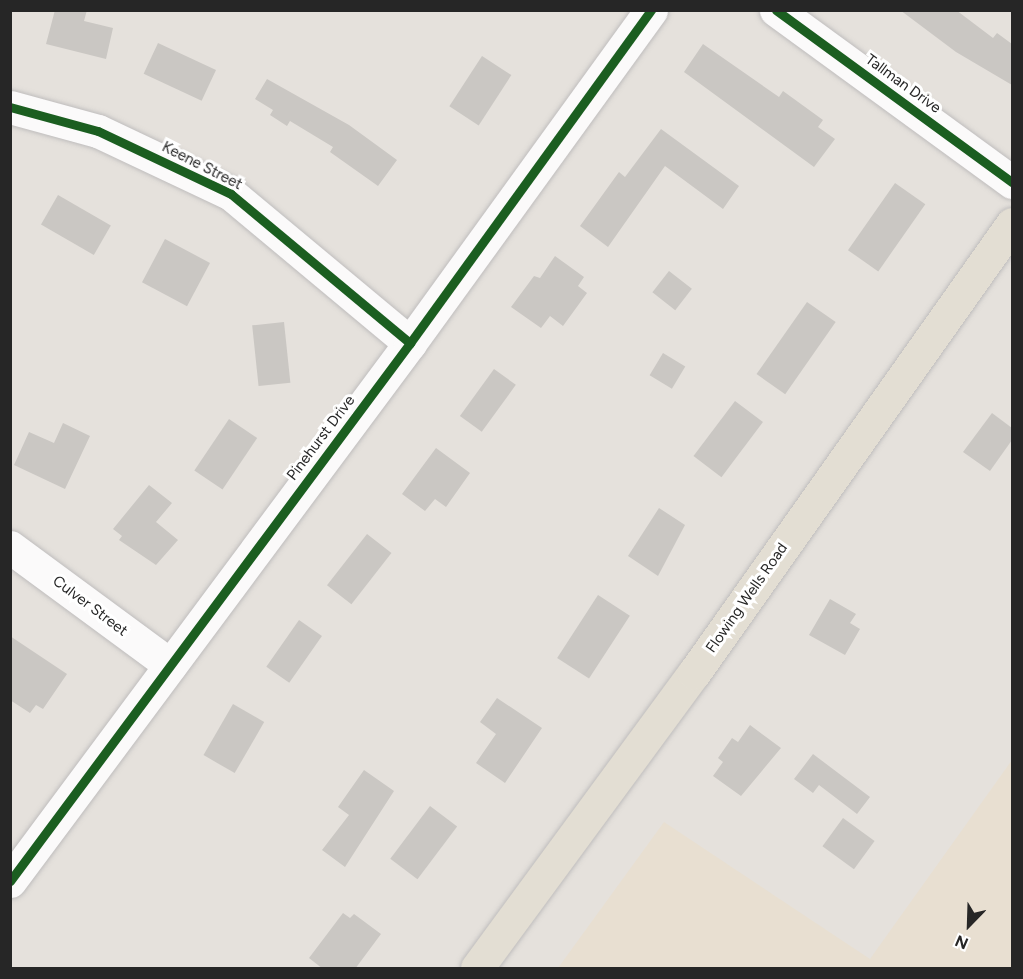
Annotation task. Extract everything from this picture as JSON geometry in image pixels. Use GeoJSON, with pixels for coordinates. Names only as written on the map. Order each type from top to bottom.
{"type":"FeatureCollection","features":[{"type":"Feature","properties":{"kind":"main road","name":"Flowing Wells Road"},"geometry":{"type":"LineString","coordinates":[[477,969],[694,673],[1012,224]]}},
{"type":"Feature","properties":{"kind":"street","name":"Pinehurst Drive"},"geometry":{"type":"LineString","coordinates":[[10,881],[410,343],[651,10]]}},
{"type":"Feature","properties":{"kind":"street","name":"Tallman Drive"},"geometry":{"type":"LineString","coordinates":[[776,10],[1012,182]]}},
{"type":"Feature","properties":{"kind":"street","name":"Keene Street"},"geometry":{"type":"LineString","coordinates":[[10,107],[98,131],[231,194],[410,343]]}},
{"type":"Feature","properties":{"kind":"street","name":"Culver Street"},"geometry":{"type":"LineString","coordinates":[[10,547],[170,665]]}},
{"type":"Feature","properties":{"kind":"shaded area"},"geometry":{"type":"Polygon","coordinates":[[[1012,760],[1012,968],[558,968],[664,822],[870,959],[1012,760]]]}},
{"type":"Feature","properties":{"kind":"building"},"geometry":{"type":"Polygon","coordinates":[[[55,10],[87,10],[84,21],[113,28],[106,59],[46,44],[55,10]]]}},
{"type":"Feature","properties":{"kind":"building"},"geometry":{"type":"Polygon","coordinates":[[[900,10],[956,10],[993,38],[997,33],[1012,44],[1012,85],[956,52],[900,10]]]}},
{"type":"Feature","properties":{"kind":"building"},"geometry":{"type":"Polygon","coordinates":[[[158,43],[216,70],[202,101],[144,74],[158,43]]]}},
{"type":"Feature","properties":{"kind":"building"},"geometry":{"type":"Polygon","coordinates":[[[703,44],[779,97],[783,91],[823,120],[818,127],[835,139],[814,167],[684,72],[703,44]]]}},
{"type":"Feature","properties":{"kind":"building"},"geometry":{"type":"Polygon","coordinates":[[[482,56],[511,75],[479,125],[449,106],[482,56]]]}},
{"type":"Feature","properties":{"kind":"building"},"geometry":{"type":"Polygon","coordinates":[[[267,79],[349,125],[397,160],[378,186],[330,152],[333,147],[290,121],[287,126],[270,115],[273,110],[255,99],[267,79]]]}},
{"type":"Feature","properties":{"kind":"building"},"geometry":{"type":"Polygon","coordinates":[[[661,129],[739,186],[723,209],[665,166],[608,247],[580,226],[619,172],[625,177],[661,129]]]}},
{"type":"Feature","properties":{"kind":"building"},"geometry":{"type":"Polygon","coordinates":[[[895,183],[925,204],[878,271],[848,250],[895,183]]]}},
{"type":"Feature","properties":{"kind":"building"},"geometry":{"type":"Polygon","coordinates":[[[58,195],[111,226],[94,255],[41,224],[58,195]]]}},
{"type":"Feature","properties":{"kind":"building"},"geometry":{"type":"Polygon","coordinates":[[[165,239],[210,263],[187,306],[142,282],[165,239]]]}},
{"type":"Feature","properties":{"kind":"building"},"geometry":{"type":"Polygon","coordinates":[[[555,256],[584,277],[578,286],[587,293],[563,326],[550,316],[541,328],[511,307],[534,276],[540,278],[555,256]]]}},
{"type":"Feature","properties":{"kind":"building"},"geometry":{"type":"Polygon","coordinates":[[[669,271],[692,289],[675,310],[652,292],[669,271]]]}},
{"type":"Feature","properties":{"kind":"building"},"geometry":{"type":"Polygon","coordinates":[[[807,302],[836,322],[785,394],[757,374],[807,302]]]}},
{"type":"Feature","properties":{"kind":"building"},"geometry":{"type":"Polygon","coordinates":[[[284,322],[290,383],[259,386],[252,325],[284,322]]]}},
{"type":"Feature","properties":{"kind":"building"},"geometry":{"type":"Polygon","coordinates":[[[663,353],[685,366],[672,389],[650,375],[663,353]]]}},
{"type":"Feature","properties":{"kind":"building"},"geometry":{"type":"Polygon","coordinates":[[[494,369],[516,385],[482,432],[460,416],[494,369]]]}},
{"type":"Feature","properties":{"kind":"building"},"geometry":{"type":"Polygon","coordinates":[[[735,401],[763,422],[721,477],[693,456],[735,401]]]}},
{"type":"Feature","properties":{"kind":"building"},"geometry":{"type":"Polygon","coordinates":[[[992,413],[1012,428],[1012,440],[990,471],[963,452],[992,413]]]}},
{"type":"Feature","properties":{"kind":"building"},"geometry":{"type":"Polygon","coordinates":[[[229,419],[257,438],[223,489],[194,470],[229,419]]]}},
{"type":"Feature","properties":{"kind":"building"},"geometry":{"type":"Polygon","coordinates":[[[63,423],[90,436],[65,489],[14,465],[29,432],[54,443],[63,423]]]}},
{"type":"Feature","properties":{"kind":"building"},"geometry":{"type":"Polygon","coordinates":[[[436,448],[470,473],[446,507],[435,499],[425,511],[402,494],[436,448]]]}},
{"type":"Feature","properties":{"kind":"building"},"geometry":{"type":"Polygon","coordinates":[[[149,485],[172,503],[156,522],[178,540],[156,565],[119,540],[122,536],[113,529],[149,485]]]}},
{"type":"Feature","properties":{"kind":"building"},"geometry":{"type":"Polygon","coordinates":[[[659,508],[685,525],[658,576],[628,556],[659,508]]]}},
{"type":"Feature","properties":{"kind":"building"},"geometry":{"type":"Polygon","coordinates":[[[367,534],[391,553],[351,604],[327,585],[367,534]]]}},
{"type":"Feature","properties":{"kind":"building"},"geometry":{"type":"Polygon","coordinates":[[[598,595],[630,616],[589,679],[557,658],[598,595]]]}},
{"type":"Feature","properties":{"kind":"building"},"geometry":{"type":"Polygon","coordinates":[[[830,599],[856,614],[850,623],[860,629],[845,655],[809,635],[830,599]]]}},
{"type":"Feature","properties":{"kind":"building"},"geometry":{"type":"Polygon","coordinates":[[[299,620],[322,636],[289,683],[266,667],[299,620]]]}},
{"type":"Feature","properties":{"kind":"building"},"geometry":{"type":"Polygon","coordinates":[[[10,636],[67,674],[43,709],[36,705],[30,713],[10,700],[10,636]]]}},
{"type":"Feature","properties":{"kind":"building"},"geometry":{"type":"Polygon","coordinates":[[[497,698],[542,728],[505,783],[476,763],[496,734],[480,722],[497,698]]]}},
{"type":"Feature","properties":{"kind":"building"},"geometry":{"type":"Polygon","coordinates":[[[233,704],[264,722],[235,773],[204,755],[233,704]]]}},
{"type":"Feature","properties":{"kind":"building"},"geometry":{"type":"Polygon","coordinates":[[[750,725],[781,748],[741,796],[713,776],[723,762],[718,758],[732,738],[738,742],[750,725]]]}},
{"type":"Feature","properties":{"kind":"building"},"geometry":{"type":"Polygon","coordinates":[[[813,754],[870,797],[857,814],[819,785],[813,793],[794,779],[813,754]]]}},
{"type":"Feature","properties":{"kind":"building"},"geometry":{"type":"Polygon","coordinates":[[[364,770],[394,791],[345,867],[322,850],[349,815],[338,807],[364,770]]]}},
{"type":"Feature","properties":{"kind":"building"},"geometry":{"type":"Polygon","coordinates":[[[430,806],[457,826],[417,879],[390,859],[430,806]]]}},
{"type":"Feature","properties":{"kind":"building"},"geometry":{"type":"Polygon","coordinates":[[[843,818],[875,841],[854,869],[822,846],[843,818]]]}},
{"type":"Feature","properties":{"kind":"building"},"geometry":{"type":"Polygon","coordinates":[[[343,913],[350,918],[354,914],[381,934],[355,969],[323,969],[309,958],[343,913]]]}},
{"type":"Feature","properties":{"kind":"cycle path"},"geometry":{"type":"LineString","coordinates":[[10,881],[410,343],[651,10]]}},
{"type":"Feature","properties":{"kind":"cycle path"},"geometry":{"type":"LineString","coordinates":[[776,10],[1012,182]]}},
{"type":"Feature","properties":{"kind":"cycle path"},"geometry":{"type":"LineString","coordinates":[[10,107],[98,131],[231,194],[410,343]]}}]}
